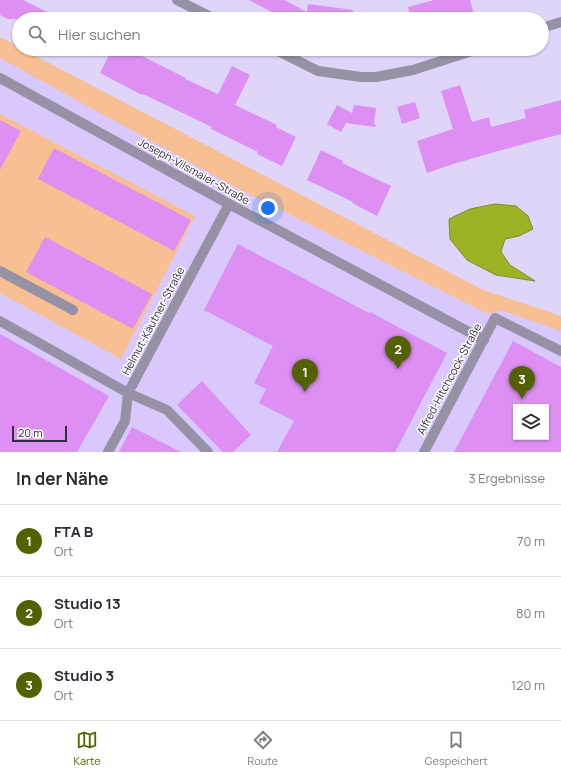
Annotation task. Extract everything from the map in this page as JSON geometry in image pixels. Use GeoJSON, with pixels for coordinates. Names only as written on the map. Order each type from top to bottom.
{"type":"FeatureCollection","features":[{"type":"Feature","properties":{"kind":"street"},"geometry":{"type":"LineString","coordinates":[[178,0],[201,12]]}},
{"type":"Feature","properties":{"kind":"street"},"geometry":{"type":"LineString","coordinates":[[549,26],[561,22]]}},
{"type":"Feature","properties":{"kind":"street"},"geometry":{"type":"LineString","coordinates":[[288,56],[318,71],[361,77],[376,77],[413,70],[456,56]]}},
{"type":"Feature","properties":{"kind":"street","name":"Joseph-Vilsmaier-Straße"},"geometry":{"type":"LineString","coordinates":[[0,78],[229,204],[484,340]]}},
{"type":"Feature","properties":{"kind":"street","name":"Helmut-Käutner-Straße"},"geometry":{"type":"LineString","coordinates":[[108,452],[125,421],[128,393],[229,204]]}},
{"type":"Feature","properties":{"kind":"street"},"geometry":{"type":"LineString","coordinates":[[0,271],[73,310]]}},
{"type":"Feature","properties":{"kind":"street","name":"Alfred-Hitchcock-Straße"},"geometry":{"type":"LineString","coordinates":[[424,452],[495,318],[561,351]]}},
{"type":"Feature","properties":{"kind":"street"},"geometry":{"type":"LineString","coordinates":[[0,321],[128,393],[168,410],[205,451]]}},
{"type":"Feature","properties":{"kind":"shaded area"},"geometry":{"type":"Polygon","coordinates":[[[0,37],[12,43],[12,56],[35,56],[483,290],[561,316],[561,452],[0,452],[0,37]]]}},
{"type":"Feature","properties":{"kind":"shaded area"},"geometry":{"type":"Polygon","coordinates":[[[0,37],[12,43],[12,56],[35,56],[483,290],[561,316],[561,331],[501,310],[488,314],[235,187],[0,58],[0,37]]]}},
{"type":"Feature","properties":{"kind":"shaded area"},"geometry":{"type":"Polygon","coordinates":[[[0,114],[195,216],[121,359],[0,293],[0,114]]]}},
{"type":"Feature","properties":{"kind":"shaded area"},"geometry":{"type":"Polygon","coordinates":[[[495,204],[516,206],[528,216],[533,229],[519,236],[505,239],[501,252],[510,265],[535,281],[496,275],[467,260],[450,239],[449,219],[470,209],[495,204]]]}},
{"type":"Feature","properties":{"kind":"building"},"geometry":{"type":"Polygon","coordinates":[[[0,0],[23,0],[47,12],[12,12],[12,19],[8,19],[0,15],[0,0]]]}},
{"type":"Feature","properties":{"kind":"building"},"geometry":{"type":"Polygon","coordinates":[[[249,0],[284,0],[307,12],[272,12],[249,0]]]}},
{"type":"Feature","properties":{"kind":"building"},"geometry":{"type":"Polygon","coordinates":[[[434,0],[470,0],[473,12],[409,12],[408,7],[434,0]]]}},
{"type":"Feature","properties":{"kind":"building"},"geometry":{"type":"Polygon","coordinates":[[[308,4],[353,10],[353,12],[307,12],[308,4]]]}},
{"type":"Feature","properties":{"kind":"building"},"geometry":{"type":"Polygon","coordinates":[[[108,56],[142,56],[186,78],[185,79],[218,94],[232,66],[250,75],[235,105],[277,125],[276,127],[296,137],[282,166],[257,154],[258,152],[211,129],[212,127],[143,94],[142,95],[100,73],[108,56]]]}},
{"type":"Feature","properties":{"kind":"building"},"geometry":{"type":"Polygon","coordinates":[[[460,85],[472,122],[489,117],[491,127],[526,118],[524,110],[561,100],[561,134],[453,164],[427,173],[417,141],[453,129],[441,91],[460,85]]]}},
{"type":"Feature","properties":{"kind":"building"},"geometry":{"type":"Polygon","coordinates":[[[415,102],[420,118],[402,124],[397,107],[415,102]]]}},
{"type":"Feature","properties":{"kind":"building"},"geometry":{"type":"Polygon","coordinates":[[[337,105],[352,113],[354,105],[376,108],[375,127],[346,123],[341,132],[327,124],[337,105]]]}},
{"type":"Feature","properties":{"kind":"building"},"geometry":{"type":"Polygon","coordinates":[[[0,120],[21,131],[0,170],[0,120]]]}},
{"type":"Feature","properties":{"kind":"building"},"geometry":{"type":"Polygon","coordinates":[[[54,148],[191,220],[174,251],[38,179],[54,148]]]}},
{"type":"Feature","properties":{"kind":"building"},"geometry":{"type":"Polygon","coordinates":[[[321,150],[343,161],[342,163],[391,186],[377,216],[352,203],[353,202],[307,180],[321,150]]]}},
{"type":"Feature","properties":{"kind":"building"},"geometry":{"type":"Polygon","coordinates":[[[45,237],[152,294],[133,329],[26,272],[45,237]]]}},
{"type":"Feature","properties":{"kind":"building"},"geometry":{"type":"Polygon","coordinates":[[[238,244],[447,353],[395,452],[277,452],[294,421],[259,403],[266,389],[254,383],[273,346],[204,310],[238,244]]]}},
{"type":"Feature","properties":{"kind":"building"},"geometry":{"type":"Polygon","coordinates":[[[0,334],[109,396],[77,452],[0,452],[0,334]]]}},
{"type":"Feature","properties":{"kind":"building"},"geometry":{"type":"Polygon","coordinates":[[[513,341],[561,367],[561,452],[454,452],[513,341]]]}},
{"type":"Feature","properties":{"kind":"building"},"geometry":{"type":"Polygon","coordinates":[[[202,381],[251,435],[233,452],[223,452],[177,405],[202,381]]]}},
{"type":"Feature","properties":{"kind":"building"},"geometry":{"type":"Polygon","coordinates":[[[132,427],[181,452],[119,452],[132,427]]]}},
{"type":"Feature","properties":{"kind":"place","name":"Studio 13"},"geometry":{"type":"Point","coordinates":[398,369]}},
{"type":"Feature","properties":{"kind":"place","name":"FTA B"},"geometry":{"type":"Point","coordinates":[305,392]}},
{"type":"Feature","properties":{"kind":"place","name":"Studio 3"},"geometry":{"type":"Point","coordinates":[522,399]}}]}
